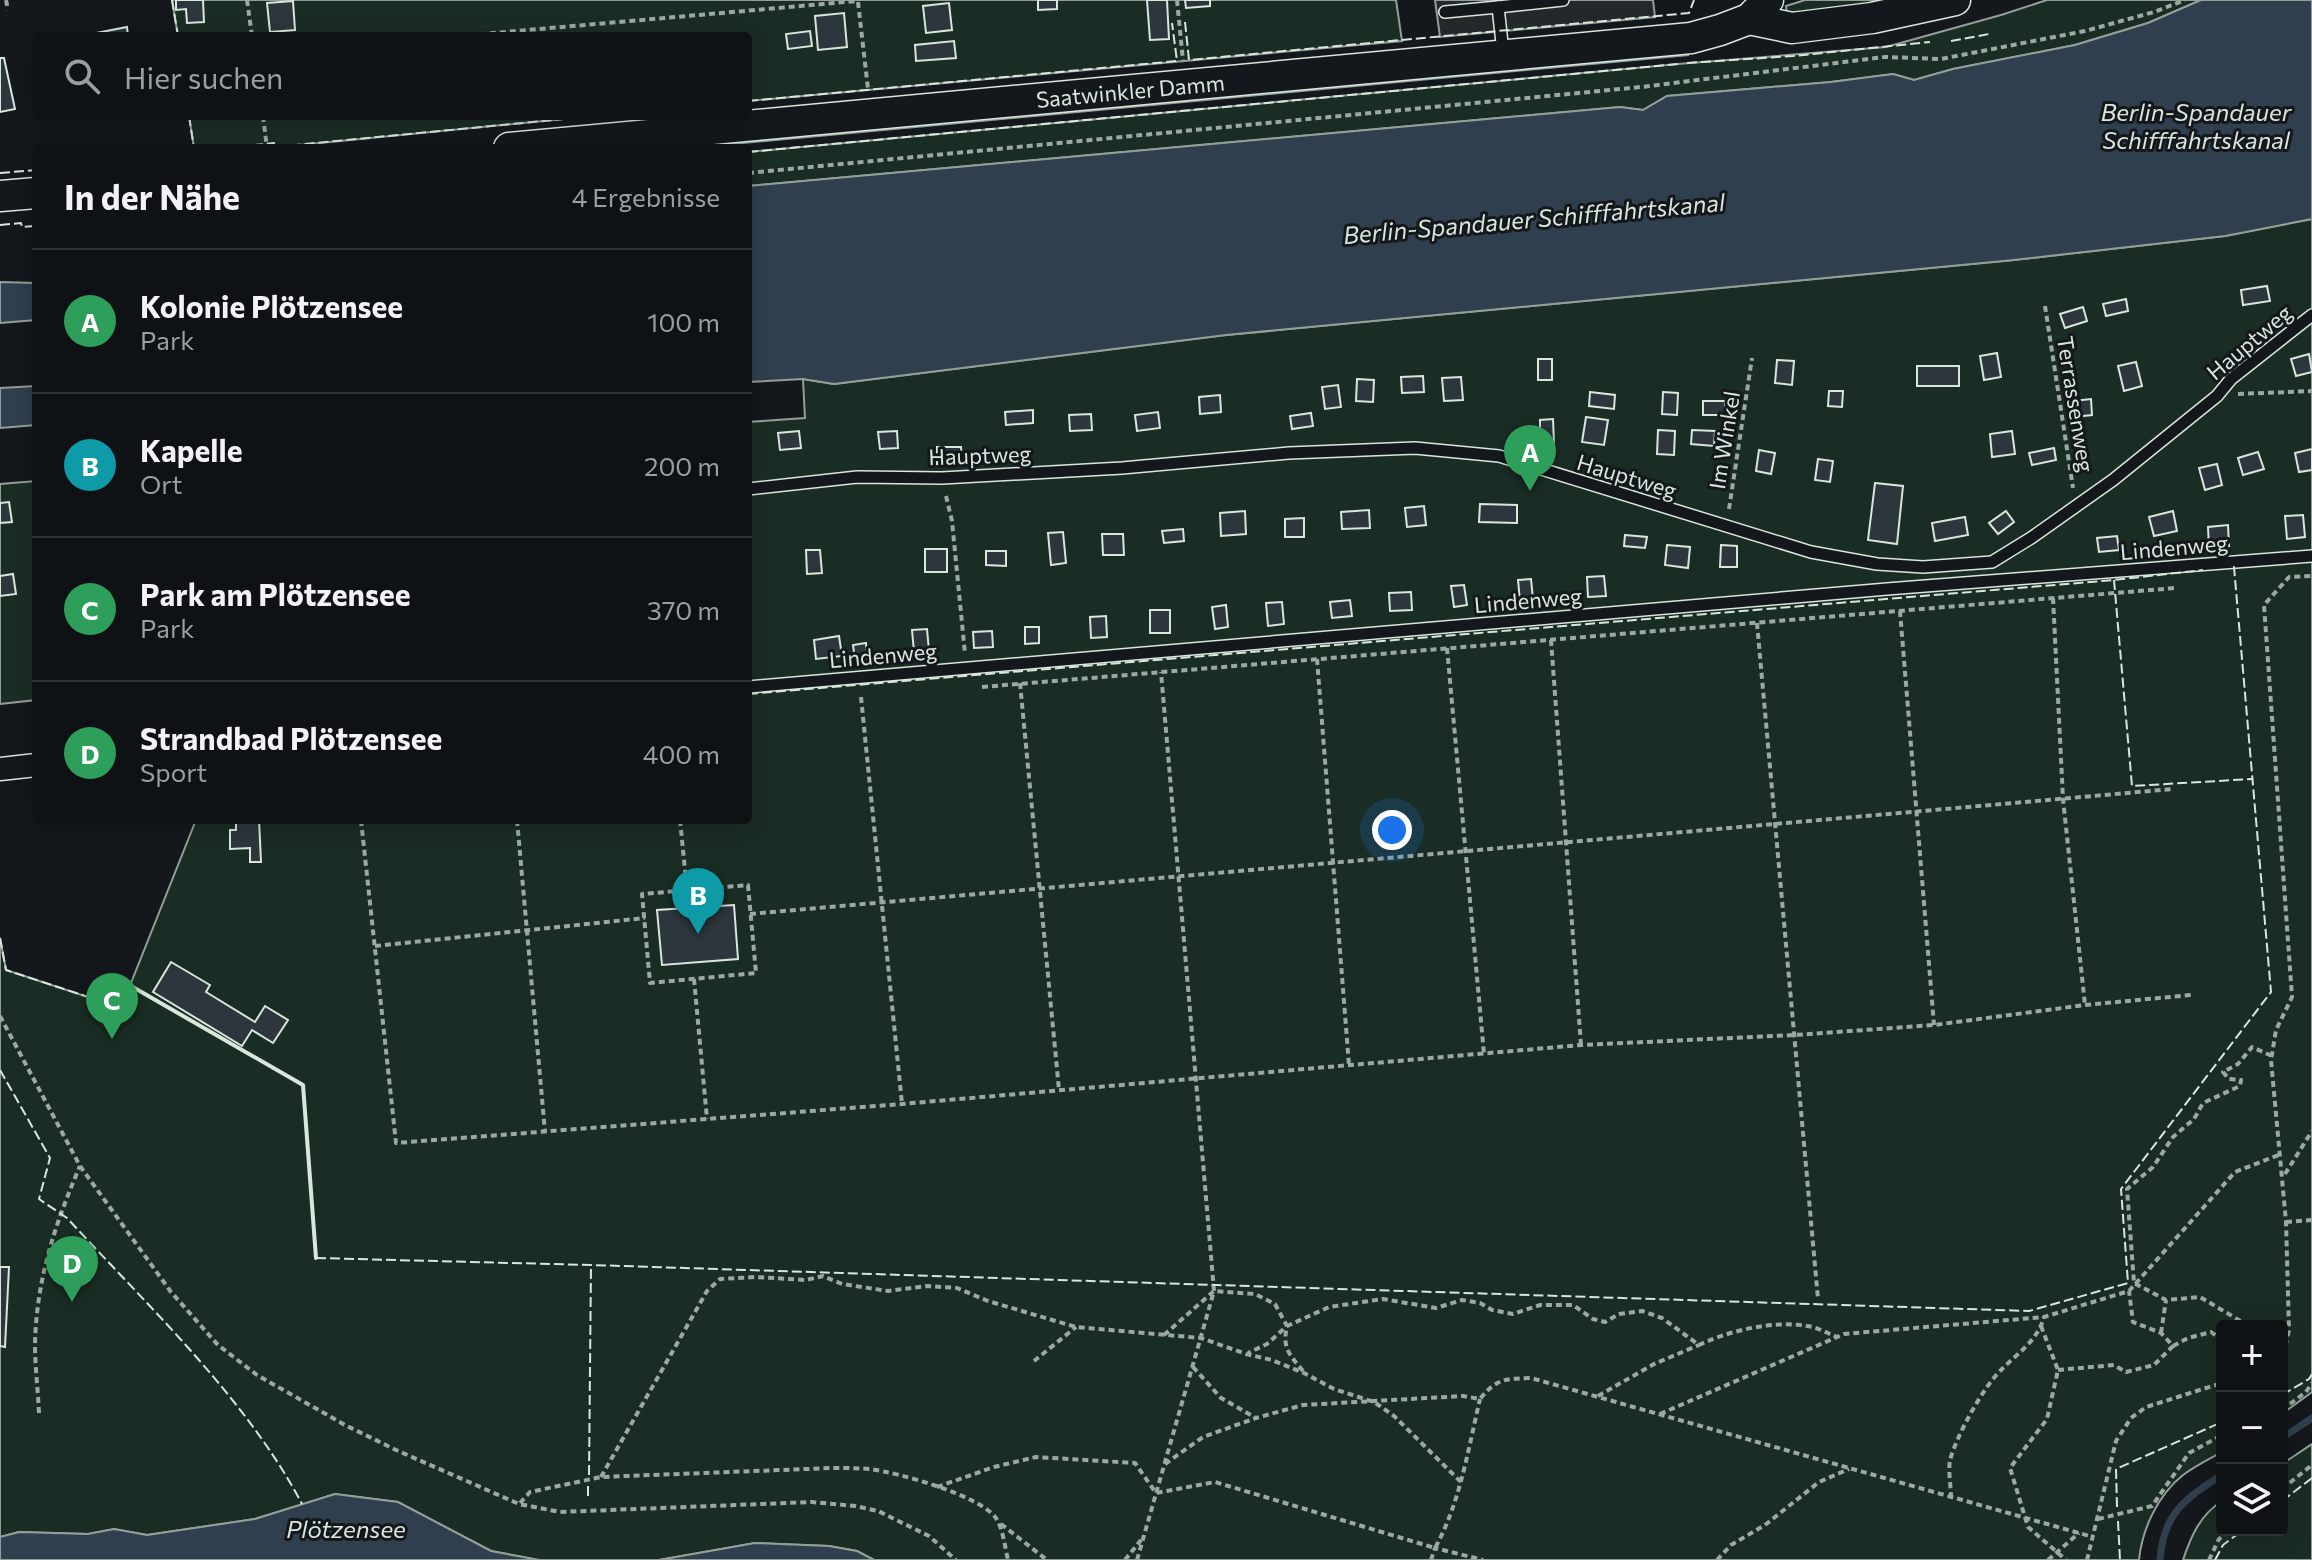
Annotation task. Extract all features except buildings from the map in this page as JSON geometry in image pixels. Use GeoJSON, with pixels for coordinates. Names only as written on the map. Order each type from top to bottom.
{"type":"FeatureCollection","features":[{"type":"Feature","properties":{"kind":"main road","name":"Saatwinkler Damm"},"geometry":{"type":"LineString","coordinates":[[552,144],[1691,38],[1720,30],[1752,6],[1792,28],[1872,18],[1955,0]]}},
{"type":"Feature","properties":{"kind":"main road"},"geometry":{"type":"LineString","coordinates":[[0,196],[32,193]]}},
{"type":"Feature","properties":{"kind":"street"},"geometry":{"type":"LineString","coordinates":[[0,769],[32,765]]}},
{"type":"Feature","properties":{"kind":"lane"},"geometry":{"type":"LineString","coordinates":[[1445,12],[1563,0]]}},
{"type":"Feature","properties":{"kind":"lane"},"geometry":{"type":"LineString","coordinates":[[1498,7],[1503,55]]}},
{"type":"Feature","properties":{"kind":"lane","name":"Hauptweg"},"geometry":{"type":"LineString","coordinates":[[752,489],[857,477],[942,478],[1122,468],[1289,453],[1415,448],[1499,456],[1811,552],[1877,564],[1923,567],[1992,562],[2113,480],[2217,396],[2231,379],[2312,315]]}},
{"type":"Feature","properties":{"kind":"lane","name":"Lindenweg"},"geometry":{"type":"LineString","coordinates":[[752,687],[2312,556]]}},
{"type":"Feature","properties":{"kind":"lane"},"geometry":{"type":"LineString","coordinates":[[1922,588],[1923,567]]}},
{"type":"Feature","properties":{"kind":"path"},"geometry":{"type":"LineString","coordinates":[[6,0],[8,10]]}},
{"type":"Feature","properties":{"kind":"path"},"geometry":{"type":"LineString","coordinates":[[247,0],[251,32]]}},
{"type":"Feature","properties":{"kind":"path"},"geometry":{"type":"LineString","coordinates":[[1177,0],[1184,65]]}},
{"type":"Feature","properties":{"kind":"path"},"geometry":{"type":"LineString","coordinates":[[752,173],[1641,87],[1885,57],[1941,59],[2085,31],[2185,0]]}},
{"type":"Feature","properties":{"kind":"path"},"geometry":{"type":"LineString","coordinates":[[505,32],[857,1],[869,95]]}},
{"type":"Feature","properties":{"kind":"path"},"geometry":{"type":"LineString","coordinates":[[264,120],[266,144]]}},
{"type":"Feature","properties":{"kind":"path","name":"Terrassenweg"},"geometry":{"type":"LineString","coordinates":[[2045,306],[2075,506]]}},
{"type":"Feature","properties":{"kind":"path","name":"Im Winkel"},"geometry":{"type":"LineString","coordinates":[[1727,527],[1752,358]]}},
{"type":"Feature","properties":{"kind":"path"},"geometry":{"type":"LineString","coordinates":[[2217,396],[2312,391]]}},
{"type":"Feature","properties":{"kind":"path"},"geometry":{"type":"LineString","coordinates":[[942,478],[952,521],[966,668]]}},
{"type":"Feature","properties":{"kind":"path"},"geometry":{"type":"LineString","coordinates":[[2288,1334],[2284,1176],[2272,1056],[2276,1030],[2292,997],[2264,605],[2289,577],[2312,576]]}},
{"type":"Feature","properties":{"kind":"path"},"geometry":{"type":"LineString","coordinates":[[977,687],[2175,588]]}},
{"type":"Feature","properties":{"kind":"path"},"geometry":{"type":"LineString","coordinates":[[2053,598],[2063,799],[2085,1005]]}},
{"type":"Feature","properties":{"kind":"path"},"geometry":{"type":"LineString","coordinates":[[1900,611],[1934,1025]]}},
{"type":"Feature","properties":{"kind":"path"},"geometry":{"type":"LineString","coordinates":[[1757,623],[1818,1299]]}},
{"type":"Feature","properties":{"kind":"path"},"geometry":{"type":"LineString","coordinates":[[1551,640],[1581,1045]]}},
{"type":"Feature","properties":{"kind":"path"},"geometry":{"type":"LineString","coordinates":[[1447,648],[1484,1054]]}},
{"type":"Feature","properties":{"kind":"path"},"geometry":{"type":"LineString","coordinates":[[1317,659],[1349,1065]]}},
{"type":"Feature","properties":{"kind":"path"},"geometry":{"type":"LineString","coordinates":[[1137,1560],[1214,1291],[1161,672]]}},
{"type":"Feature","properties":{"kind":"path"},"geometry":{"type":"LineString","coordinates":[[1020,683],[1059,1090]]}},
{"type":"Feature","properties":{"kind":"path"},"geometry":{"type":"LineString","coordinates":[[861,697],[902,1104]]}},
{"type":"Feature","properties":{"kind":"path"},"geometry":{"type":"LineString","coordinates":[[750,914],[2173,789]]}},
{"type":"Feature","properties":{"kind":"path"},"geometry":{"type":"LineString","coordinates":[[361,824],[396,1143],[902,1104],[1581,1045],[1934,1025],[2191,995]]}},
{"type":"Feature","properties":{"kind":"path"},"geometry":{"type":"LineString","coordinates":[[517,824],[545,1132]]}},
{"type":"Feature","properties":{"kind":"path"},"geometry":{"type":"LineString","coordinates":[[680,824],[687,890]]}},
{"type":"Feature","properties":{"kind":"path"},"geometry":{"type":"LineString","coordinates":[[748,885],[756,973],[650,983],[642,894],[687,890],[748,885]]}},
{"type":"Feature","properties":{"kind":"path"},"geometry":{"type":"LineString","coordinates":[[375,946],[645,918]]}},
{"type":"Feature","properties":{"kind":"path"},"geometry":{"type":"LineString","coordinates":[[694,979],[707,1119]]}},
{"type":"Feature","properties":{"kind":"path"},"geometry":{"type":"LineString","coordinates":[[0,1016],[80,1166],[171,1292],[218,1345],[257,1375],[345,1425],[519,1504],[560,1512],[812,1502],[855,1506],[878,1511],[929,1536],[956,1560]]}},
{"type":"Feature","properties":{"kind":"path"},"geometry":{"type":"LineString","coordinates":[[2134,1283],[2127,1189],[2153,1167],[2173,1137],[2194,1119],[2203,1103],[2240,1086],[2241,1080],[2229,1079],[2223,1072],[2238,1064],[2252,1047],[2272,1056]]}},
{"type":"Feature","properties":{"kind":"path"},"geometry":{"type":"LineString","coordinates":[[2284,1176],[2312,1131]]}},
{"type":"Feature","properties":{"kind":"path"},"geometry":{"type":"LineString","coordinates":[[2173,1346],[2161,1333],[2133,1322],[2129,1291],[2235,1172],[2281,1154]]}},
{"type":"Feature","properties":{"kind":"path"},"geometry":{"type":"LineString","coordinates":[[39,1413],[35,1345],[44,1263],[80,1166]]}},
{"type":"Feature","properties":{"kind":"path"},"geometry":{"type":"LineString","coordinates":[[2286,1222],[2312,1220]]}},
{"type":"Feature","properties":{"kind":"path"},"geometry":{"type":"LineString","coordinates":[[601,1477],[707,1291],[720,1279],[756,1277],[806,1280],[823,1276],[842,1284],[888,1291],[927,1286],[957,1288],[988,1301],[1076,1327],[1201,1338],[1272,1360],[1334,1389],[1374,1402],[1394,1416],[1461,1482]]}},
{"type":"Feature","properties":{"kind":"path"},"geometry":{"type":"LineString","coordinates":[[2134,1283],[2166,1300],[2200,1297],[2239,1320]]}},
{"type":"Feature","properties":{"kind":"path"},"geometry":{"type":"LineString","coordinates":[[1164,1335],[1214,1291],[1255,1294],[1275,1304],[1287,1326],[1284,1339],[1287,1352],[1304,1373]]}},
{"type":"Feature","properties":{"kind":"path"},"geometry":{"type":"LineString","coordinates":[[1658,1415],[1844,1334],[2044,1317],[2129,1291]]}},
{"type":"Feature","properties":{"kind":"path"},"geometry":{"type":"LineString","coordinates":[[1246,1354],[1267,1344],[1287,1326],[1329,1307],[1383,1299],[1436,1308],[1462,1300],[1513,1314],[1540,1305],[1573,1305],[1593,1319],[1605,1322],[1619,1314],[1642,1311],[1662,1318],[1699,1345]]}},
{"type":"Feature","properties":{"kind":"path"},"geometry":{"type":"LineString","coordinates":[[2161,1333],[2166,1300]]}},
{"type":"Feature","properties":{"kind":"path"},"geometry":{"type":"LineString","coordinates":[[1951,1498],[1950,1463],[1979,1399],[1999,1372],[2031,1342],[2044,1317]]}},
{"type":"Feature","properties":{"kind":"path"},"geometry":{"type":"LineString","coordinates":[[1597,1397],[1654,1364],[1716,1337],[1746,1329],[1792,1324],[1809,1326],[1838,1337]]}},
{"type":"Feature","properties":{"kind":"path"},"geometry":{"type":"LineString","coordinates":[[2041,1326],[2058,1370],[2047,1419],[2010,1468],[2028,1527],[2066,1560]]}},
{"type":"Feature","properties":{"kind":"path"},"geometry":{"type":"LineString","coordinates":[[1034,1361],[1076,1327]]}},
{"type":"Feature","properties":{"kind":"path"},"geometry":{"type":"LineString","coordinates":[[2058,1370],[2114,1365],[2126,1372],[2154,1365],[2173,1346],[2188,1338],[2211,1332],[2216,1336]]}},
{"type":"Feature","properties":{"kind":"path"},"geometry":{"type":"LineString","coordinates":[[1193,1367],[1221,1398],[1256,1418]]}},
{"type":"Feature","properties":{"kind":"path"},"geometry":{"type":"LineString","coordinates":[[1431,1560],[1447,1526],[1461,1482],[1480,1399],[1489,1387],[1503,1379],[1531,1378],[2093,1537]]}},
{"type":"Feature","properties":{"kind":"path"},"geometry":{"type":"LineString","coordinates":[[2288,1406],[2306,1392],[2312,1383]]}},
{"type":"Feature","properties":{"kind":"path"},"geometry":{"type":"LineString","coordinates":[[2087,1560],[2116,1441],[2131,1418],[2146,1407],[2216,1385]]}},
{"type":"Feature","properties":{"kind":"path"},"geometry":{"type":"LineString","coordinates":[[1165,1464],[1203,1437],[1303,1405],[1463,1396],[1480,1399]]}},
{"type":"Feature","properties":{"kind":"path"},"geometry":{"type":"LineString","coordinates":[[2098,1519],[2152,1506],[2189,1453],[2216,1438]]}},
{"type":"Feature","properties":{"kind":"path"},"geometry":{"type":"LineString","coordinates":[[937,1487],[994,1467],[1036,1457],[1135,1463],[1156,1493]]}},
{"type":"Feature","properties":{"kind":"path"},"geometry":{"type":"LineString","coordinates":[[2288,1484],[2312,1465]]}},
{"type":"Feature","properties":{"kind":"path"},"geometry":{"type":"LineString","coordinates":[[519,1504],[530,1492],[601,1477],[870,1469],[964,1497],[985,1508],[999,1523],[1047,1560]]}},
{"type":"Feature","properties":{"kind":"path"},"geometry":{"type":"LineString","coordinates":[[1717,1560],[1731,1545],[1765,1525],[1819,1482],[1849,1469]]}},
{"type":"Feature","properties":{"kind":"path"},"geometry":{"type":"LineString","coordinates":[[1156,1493],[1215,1482],[1483,1560]]}},
{"type":"Feature","properties":{"kind":"path"},"geometry":{"type":"LineString","coordinates":[[999,1523],[1008,1560]]}},
{"type":"Feature","properties":{"kind":"path"},"geometry":{"type":"LineString","coordinates":[[2048,1560],[2079,1533]]}},
{"type":"Feature","properties":{"kind":"path"},"geometry":{"type":"LineString","coordinates":[[2209,1560],[2223,1536]]}},
{"type":"Feature","properties":{"kind":"path"},"geometry":{"type":"LineString","coordinates":[[1125,1560],[1144,1537]]}},
{"type":"Feature","properties":{"kind":"green space"},"geometry":{"type":"Polygon","coordinates":[[[172,0],[1396,0],[1402,41],[752,101],[752,32],[177,32],[172,0]]]}},
{"type":"Feature","properties":{"kind":"green space"},"geometry":{"type":"Polygon","coordinates":[[[1805,0],[1896,0],[1787,14],[1786,6],[1805,0]]]}},
{"type":"Feature","properties":{"kind":"green space"},"geometry":{"type":"Polygon","coordinates":[[[2047,0],[2201,0],[2148,23],[2075,45],[1953,69],[1914,80],[1893,74],[1667,96],[1643,110],[1620,107],[752,186],[752,152],[1886,47],[2047,0]]]}},
{"type":"Feature","properties":{"kind":"green space"},"geometry":{"type":"Polygon","coordinates":[[[1688,51],[1688,55],[733,144],[692,144],[1688,51]]]}},
{"type":"Feature","properties":{"kind":"green space"},"geometry":{"type":"Polygon","coordinates":[[[190,120],[554,120],[310,144],[193,144],[190,120]]]}},
{"type":"Feature","properties":{"kind":"green space"},"geometry":{"type":"Polygon","coordinates":[[[2312,219],[2312,1392],[2288,1410],[2288,1320],[2216,1320],[2216,1455],[2183,1475],[2166,1492],[2148,1525],[2139,1560],[874,1560],[857,1551],[829,1546],[755,1543],[659,1560],[539,1560],[491,1551],[398,1502],[335,1494],[255,1519],[147,1535],[114,1529],[88,1534],[19,1532],[0,1537],[0,938],[6,970],[121,1008],[194,824],[752,824],[752,422],[805,418],[803,379],[834,384],[1226,335],[2014,260],[2225,236],[2312,219]]]}},
{"type":"Feature","properties":{"kind":"green space"},"geometry":{"type":"Polygon","coordinates":[[[32,481],[32,700],[0,704],[0,484],[32,481]]]}},
{"type":"Feature","properties":{"kind":"green space"},"geometry":{"type":"Polygon","coordinates":[[[2312,1444],[2312,1560],[2183,1560],[2197,1527],[2216,1506],[2216,1536],[2288,1536],[2288,1460],[2312,1444]]]}},
{"type":"Feature","properties":{"kind":"shaded area"},"geometry":{"type":"Polygon","coordinates":[[[1435,0],[1653,0],[1655,17],[1440,37],[1435,0]]]}},
{"type":"Feature","properties":{"kind":"water","name":"Berlin-Spandauer Schifffahrtskanal"},"geometry":{"type":"Polygon","coordinates":[[[2201,0],[2312,0],[2312,219],[2225,236],[2014,260],[1226,335],[834,384],[803,379],[752,382],[752,186],[1620,107],[1643,110],[1667,96],[1893,74],[1914,80],[1953,69],[2075,45],[2148,23],[2201,0]]]}},
{"type":"Feature","properties":{"kind":"water"},"geometry":{"type":"Polygon","coordinates":[[[0,282],[32,283],[32,320],[0,323],[0,282]]]}},
{"type":"Feature","properties":{"kind":"water"},"geometry":{"type":"Polygon","coordinates":[[[32,386],[32,425],[0,428],[0,388],[32,386]]]}},
{"type":"Feature","properties":{"kind":"water","name":"Plötzensee"},"geometry":{"type":"Polygon","coordinates":[[[335,1494],[398,1502],[491,1551],[539,1560],[0,1560],[0,1537],[19,1532],[88,1534],[114,1529],[147,1535],[255,1519],[335,1494]]]}},
{"type":"Feature","properties":{"kind":"water"},"geometry":{"type":"Polygon","coordinates":[[[755,1543],[829,1546],[857,1551],[874,1560],[659,1560],[755,1543]]]}},
{"type":"Feature","properties":{"kind":"waterway"},"geometry":{"type":"LineString","coordinates":[[2288,1434],[2312,1418]]}},
{"type":"Feature","properties":{"kind":"waterway"},"geometry":{"type":"LineString","coordinates":[[2160,1560],[2171,1519],[2187,1500],[2216,1479]]}},
{"type":"Feature","properties":{"kind":"fence"},"geometry":{"type":"LineString","coordinates":[[172,0],[177,32]]}},
{"type":"Feature","properties":{"kind":"fence"},"geometry":{"type":"LineString","coordinates":[[1185,22],[1189,60],[1689,13],[1694,0]]}},
{"type":"Feature","properties":{"kind":"fence"},"geometry":{"type":"LineString","coordinates":[[752,101],[1177,61],[1172,23]]}},
{"type":"Feature","properties":{"kind":"fence"},"geometry":{"type":"LineString","coordinates":[[1951,41],[1989,34]]}},
{"type":"Feature","properties":{"kind":"fence"},"geometry":{"type":"LineString","coordinates":[[1687,63],[1930,42]]}},
{"type":"Feature","properties":{"kind":"fence"},"geometry":{"type":"LineString","coordinates":[[752,152],[1678,64]]}},
{"type":"Feature","properties":{"kind":"fence"},"geometry":{"type":"LineString","coordinates":[[190,120],[193,144]]}},
{"type":"Feature","properties":{"kind":"fence"},"geometry":{"type":"LineString","coordinates":[[305,144],[554,120]]}},
{"type":"Feature","properties":{"kind":"fence"},"geometry":{"type":"LineString","coordinates":[[264,144],[274,144]]}},
{"type":"Feature","properties":{"kind":"fence"},"geometry":{"type":"LineString","coordinates":[[0,173],[32,170]]}},
{"type":"Feature","properties":{"kind":"fence"},"geometry":{"type":"LineString","coordinates":[[0,225],[21,223],[22,227],[32,226]]}},
{"type":"Feature","properties":{"kind":"fence"},"geometry":{"type":"LineString","coordinates":[[316,1258],[2029,1311],[2128,1283],[2121,1189],[2271,992],[2234,567],[2231,567]]}},
{"type":"Feature","properties":{"kind":"fence"},"geometry":{"type":"LineString","coordinates":[[752,694],[2114,580],[2203,570]]}},
{"type":"Feature","properties":{"kind":"fence"},"geometry":{"type":"LineString","coordinates":[[2114,580],[2132,786],[2252,779]]}},
{"type":"Feature","properties":{"kind":"fence"},"geometry":{"type":"LineString","coordinates":[[0,938],[6,970],[122,1008]]}},
{"type":"Feature","properties":{"kind":"fence"},"geometry":{"type":"LineString","coordinates":[[0,1070],[50,1158],[39,1199],[67,1218],[194,1354],[253,1427],[302,1504]]}},
{"type":"Feature","properties":{"kind":"fence"},"geometry":{"type":"LineString","coordinates":[[589,1475],[591,1265]]}},
{"type":"Feature","properties":{"kind":"fence"},"geometry":{"type":"LineString","coordinates":[[2287,1392],[2312,1374]]}},
{"type":"Feature","properties":{"kind":"fence"},"geometry":{"type":"LineString","coordinates":[[2117,1507],[2116,1469],[2216,1425]]}},
{"type":"Feature","properties":{"kind":"fence"},"geometry":{"type":"LineString","coordinates":[[2288,1496],[2312,1478]]}},
{"type":"Feature","properties":{"kind":"fence"},"geometry":{"type":"LineString","coordinates":[[588,1485],[588,1496]]}},
{"type":"Feature","properties":{"kind":"fence"},"geometry":{"type":"LineString","coordinates":[[2118,1521],[2120,1560]]}},
{"type":"Feature","properties":{"kind":"fence"},"geometry":{"type":"LineString","coordinates":[[2215,1560],[2223,1545],[2235,1536]]}},
{"type":"Feature","properties":{"kind":"wall"},"geometry":{"type":"LineString","coordinates":[[122,1008],[131,986],[303,1085],[316,1258]]}},
{"type":"Feature","properties":{"kind":"place","name":"Kolonie Plötzensee"},"geometry":{"type":"Point","coordinates":[1530,491]}},
{"type":"Feature","properties":{"kind":"place","name":"Kapelle"},"geometry":{"type":"Point","coordinates":[698,934]}},
{"type":"Feature","properties":{"kind":"place","name":"Park am Plötzensee"},"geometry":{"type":"Point","coordinates":[112,1039]}},
{"type":"Feature","properties":{"kind":"place","name":"Strandbad Plötzensee"},"geometry":{"type":"Point","coordinates":[72,1302]}}]}
